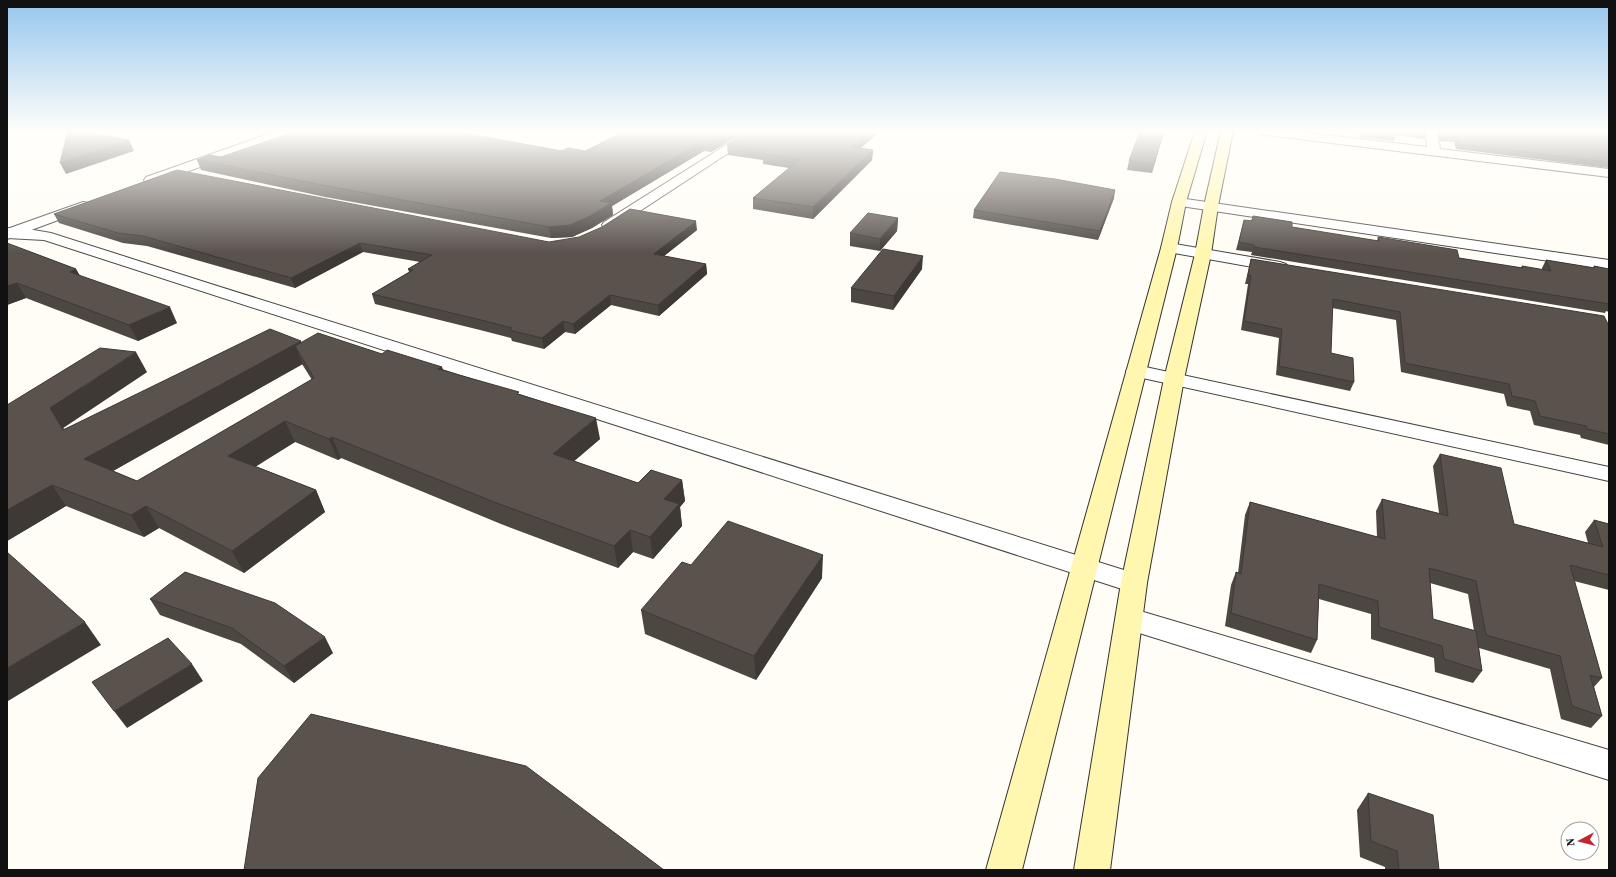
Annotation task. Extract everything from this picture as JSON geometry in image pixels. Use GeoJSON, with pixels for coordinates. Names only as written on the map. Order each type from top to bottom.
{"type":"FeatureCollection","features":[{"type":"Feature","properties":{"kind":"main road"},"geometry":{"type":"LineString","coordinates":[[1004,870],[1188,172]]}},
{"type":"Feature","properties":{"kind":"main road"},"geometry":{"type":"LineString","coordinates":[[1092,870],[1130,619],[1134,583],[1174,379],[1203,254],[1218,172]]}},
{"type":"Feature","properties":{"kind":"street"},"geometry":{"type":"LineString","coordinates":[[139,185],[173,172]]}},
{"type":"Feature","properties":{"kind":"street"},"geometry":{"type":"LineString","coordinates":[[179,172],[198,176]]}},
{"type":"Feature","properties":{"kind":"street"},"geometry":{"type":"LineString","coordinates":[[598,232],[692,172]]}},
{"type":"Feature","properties":{"kind":"street"},"geometry":{"type":"LineString","coordinates":[[1181,195],[1609,265]]}},
{"type":"Feature","properties":{"kind":"street"},"geometry":{"type":"LineString","coordinates":[[7,233],[95,201]]}},
{"type":"Feature","properties":{"kind":"street"},"geometry":{"type":"LineString","coordinates":[[7,233],[46,236],[215,292],[1134,583]]}},
{"type":"Feature","properties":{"kind":"street"},"geometry":{"type":"LineString","coordinates":[[1169,248],[1297,269]]}},
{"type":"Feature","properties":{"kind":"street"},"geometry":{"type":"LineString","coordinates":[[1136,371],[1609,474]]}},
{"type":"Feature","properties":{"kind":"street"},"geometry":{"type":"LineString","coordinates":[[1130,619],[1609,765]]}},
{"type":"Feature","properties":{"kind":"building"},"geometry":{"type":"Polygon","coordinates":[[[172,172],[187,172],[549,242],[579,237],[602,227],[630,209],[696,221],[654,254],[706,264],[658,305],[610,295],[573,324],[563,321],[542,338],[509,330],[512,328],[372,294],[413,270],[408,269],[432,255],[360,243],[291,278],[143,236],[118,233],[54,214],[172,172]]]}},
{"type":"Feature","properties":{"kind":"building"},"geometry":{"type":"Polygon","coordinates":[[[257,172],[650,172],[600,201],[611,203],[590,216],[570,225],[549,227],[257,172]]]}},
{"type":"Feature","properties":{"kind":"building"},"geometry":{"type":"Polygon","coordinates":[[[784,172],[850,172],[813,207],[753,198],[784,172]]]}},
{"type":"Feature","properties":{"kind":"building"},"geometry":{"type":"Polygon","coordinates":[[[1000,172],[1055,179],[1115,190],[1100,231],[974,210],[1000,172]]]}},
{"type":"Feature","properties":{"kind":"building"},"geometry":{"type":"Polygon","coordinates":[[[868,213],[898,218],[880,239],[850,233],[868,213]]]}},
{"type":"Feature","properties":{"kind":"building"},"geometry":{"type":"Polygon","coordinates":[[[1253,216],[1292,222],[1292,227],[1379,241],[1378,237],[1457,250],[1459,258],[1523,268],[1522,266],[1551,271],[1546,260],[1609,269],[1609,304],[1254,247],[1254,245],[1239,242],[1244,220],[1252,221],[1253,216]]]}},
{"type":"Feature","properties":{"kind":"building"},"geometry":{"type":"Polygon","coordinates":[[[7,243],[76,269],[70,272],[170,307],[129,325],[17,283],[7,286],[7,243]]]}},
{"type":"Feature","properties":{"kind":"building"},"geometry":{"type":"Polygon","coordinates":[[[883,249],[923,256],[894,296],[851,288],[883,249]]]}},
{"type":"Feature","properties":{"kind":"building"},"geometry":{"type":"Polygon","coordinates":[[[1251,259],[1604,316],[1609,326],[1609,434],[1587,429],[1586,426],[1540,416],[1535,401],[1512,396],[1509,384],[1405,363],[1400,312],[1333,299],[1331,353],[1353,358],[1354,382],[1279,366],[1282,329],[1244,321],[1251,276],[1248,275],[1251,259]]]}},
{"type":"Feature","properties":{"kind":"building"},"geometry":{"type":"Polygon","coordinates":[[[270,329],[301,341],[84,459],[137,481],[314,378],[295,346],[318,333],[382,354],[387,350],[442,367],[438,369],[519,392],[517,394],[596,418],[553,454],[638,483],[651,470],[682,480],[664,499],[679,504],[650,537],[630,530],[614,546],[494,502],[332,437],[329,439],[285,421],[228,456],[316,490],[232,551],[146,506],[131,515],[52,485],[7,510],[7,405],[100,348],[136,352],[50,408],[63,430],[270,329]]]}},
{"type":"Feature","properties":{"kind":"building"},"geometry":{"type":"Polygon","coordinates":[[[1440,454],[1501,468],[1514,524],[1603,547],[1594,520],[1609,524],[1609,575],[1570,565],[1602,678],[1590,675],[1602,716],[1572,706],[1560,656],[1486,635],[1476,581],[1429,568],[1433,619],[1476,631],[1482,671],[1444,659],[1442,646],[1379,627],[1378,601],[1319,584],[1317,640],[1231,613],[1236,572],[1241,574],[1250,502],[1385,539],[1382,499],[1448,516],[1440,454]]]}},
{"type":"Feature","properties":{"kind":"building"},"geometry":{"type":"Polygon","coordinates":[[[728,521],[823,555],[754,656],[641,610],[682,562],[691,565],[728,521]]]}},
{"type":"Feature","properties":{"kind":"building"},"geometry":{"type":"Polygon","coordinates":[[[7,552],[85,622],[7,668],[7,552]]]}},
{"type":"Feature","properties":{"kind":"building"},"geometry":{"type":"Polygon","coordinates":[[[185,572],[275,603],[325,637],[284,666],[232,628],[150,599],[185,572]]]}},
{"type":"Feature","properties":{"kind":"building"},"geometry":{"type":"Polygon","coordinates":[[[168,638],[192,664],[114,711],[92,682],[168,638]]]}},
{"type":"Feature","properties":{"kind":"building"},"geometry":{"type":"Polygon","coordinates":[[[311,714],[526,766],[664,870],[244,870],[258,778],[311,714]]]}},
{"type":"Feature","properties":{"kind":"building"},"geometry":{"type":"Polygon","coordinates":[[[1368,793],[1433,815],[1439,870],[1399,870],[1397,851],[1371,841],[1368,793]]]}}]}
